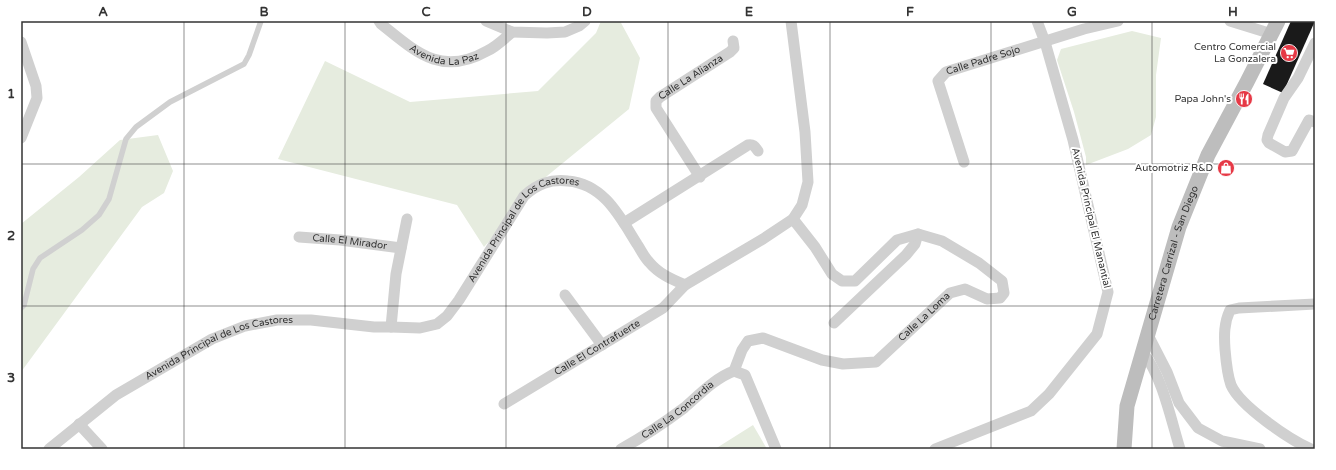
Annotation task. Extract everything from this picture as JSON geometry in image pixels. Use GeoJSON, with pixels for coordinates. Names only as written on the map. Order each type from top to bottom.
{"type":"FeatureCollection","features":[{"type":"Feature","properties":{"kind":"street","name":"Avenida La Paz"},"geometry":{"type":"LineString","coordinates":[[379,21],[380,24],[416,52],[433,59],[446,62],[459,62],[473,58],[488,51],[512,32]]}},
{"type":"Feature","properties":{"kind":"street"},"geometry":{"type":"LineString","coordinates":[[486,21],[512,32],[547,33],[565,32],[579,26],[584,21]]}},
{"type":"Feature","properties":{"kind":"street"},"geometry":{"type":"LineString","coordinates":[[685,285],[763,239],[793,219],[802,205],[808,182],[805,132],[791,21]]}},
{"type":"Feature","properties":{"kind":"street","name":"Avenida Principal El Manantial"},"geometry":{"type":"LineString","coordinates":[[935,449],[1031,411],[1049,394],[1098,334],[1108,292],[1073,140],[1045,42],[1037,21]]}},
{"type":"Feature","properties":{"kind":"street"},"geometry":{"type":"LineString","coordinates":[[1045,42],[1084,29],[1118,21]]}},
{"type":"Feature","properties":{"kind":"street"},"geometry":{"type":"LineString","coordinates":[[1230,21],[1275,27]]}},
{"type":"Feature","properties":{"kind":"street","name":"Carretera Carrizal - San Diego"},"geometry":{"type":"LineString","coordinates":[[1124,449],[1127,406],[1179,227],[1208,155],[1275,27]]}},
{"type":"Feature","properties":{"kind":"street","name":"Calle La Alianza"},"geometry":{"type":"LineString","coordinates":[[700,177],[656,108],[656,101],[730,52],[734,48],[733,41]]}},
{"type":"Feature","properties":{"kind":"street"},"geometry":{"type":"LineString","coordinates":[[21,42],[36,86],[37,98],[21,138]]}},
{"type":"Feature","properties":{"kind":"street","name":"Calle Padre Sojo"},"geometry":{"type":"LineString","coordinates":[[964,162],[938,81],[946,72],[1045,42]]}},
{"type":"Feature","properties":{"kind":"street"},"geometry":{"type":"LineString","coordinates":[[1315,43],[1298,78],[1281,104],[1267,140],[1269,143],[1285,152],[1292,151],[1309,120],[1315,122]]}},
{"type":"Feature","properties":{"kind":"street"},"geometry":{"type":"LineString","coordinates":[[624,223],[700,177],[748,145],[755,146],[758,151]]}},
{"type":"Feature","properties":{"kind":"street","name":"Avenida Principal de Los Castores"},"geometry":{"type":"LineString","coordinates":[[49,449],[116,395],[212,339],[245,326],[277,320],[311,320],[374,328],[420,328],[437,324],[447,316],[476,274],[524,196],[533,188],[557,180],[578,182],[601,194],[616,211],[648,261],[656,270],[667,278],[685,285]]}},
{"type":"Feature","properties":{"kind":"street","name":"Calle El Mirador"},"geometry":{"type":"LineString","coordinates":[[391,327],[396,274],[407,219]]}},
{"type":"Feature","properties":{"kind":"street"},"geometry":{"type":"LineString","coordinates":[[793,219],[815,247],[832,274],[842,281],[855,281],[897,240],[918,234]]}},
{"type":"Feature","properties":{"kind":"street"},"geometry":{"type":"LineString","coordinates":[[834,324],[906,255],[915,244],[918,234]]}},
{"type":"Feature","properties":{"kind":"street","name":"Calle La Loma"},"geometry":{"type":"LineString","coordinates":[[734,371],[742,350],[748,341],[763,338],[822,360],[843,364],[876,362],[950,293],[966,289],[987,299],[1000,298],[1004,293],[1002,281],[979,263],[942,241],[918,234]]}},
{"type":"Feature","properties":{"kind":"street","name":"Calle El Mirador"},"geometry":{"type":"LineString","coordinates":[[298,237],[340,240],[401,248]]}},
{"type":"Feature","properties":{"kind":"street","name":"Calle El Contrafuerte"},"geometry":{"type":"LineString","coordinates":[[504,404],[663,308],[685,285]]}},
{"type":"Feature","properties":{"kind":"street"},"geometry":{"type":"LineString","coordinates":[[565,295],[602,345]]}},
{"type":"Feature","properties":{"kind":"street"},"geometry":{"type":"LineString","coordinates":[[1312,449],[1271,424],[1249,408],[1240,399],[1231,385],[1224,338],[1226,320],[1230,310],[1239,308],[1315,304]]}},
{"type":"Feature","properties":{"kind":"street"},"geometry":{"type":"LineString","coordinates":[[1148,336],[1167,372],[1179,403],[1198,428],[1222,441],[1260,449]]}},
{"type":"Feature","properties":{"kind":"street"},"geometry":{"type":"LineString","coordinates":[[1143,353],[1151,362],[1158,377],[1180,449]]}},
{"type":"Feature","properties":{"kind":"street"},"geometry":{"type":"LineString","coordinates":[[734,371],[746,375],[776,449]]}},
{"type":"Feature","properties":{"kind":"street","name":"Calle La Concordia"},"geometry":{"type":"LineString","coordinates":[[621,449],[639,439],[681,410],[724,375],[734,371]]}},
{"type":"Feature","properties":{"kind":"street"},"geometry":{"type":"LineString","coordinates":[[79,424],[102,449]]}},
{"type":"Feature","properties":{"kind":"lane"},"geometry":{"type":"LineString","coordinates":[[21,308],[24,305],[33,269],[40,258],[82,230],[99,215],[109,199],[126,140],[136,127],[170,102],[244,64],[249,55],[261,21]]}},
{"type":"Feature","properties":{"kind":"shaded area"},"geometry":{"type":"Polygon","coordinates":[[[601,21],[620,21],[640,58],[629,109],[547,176],[484,247],[457,205],[278,159],[325,61],[410,102],[538,91],[596,33],[601,21]]]}},
{"type":"Feature","properties":{"kind":"shaded area"},"geometry":{"type":"Polygon","coordinates":[[[1132,31],[1161,38],[1156,75],[1156,117],[1151,135],[1128,149],[1086,165],[1086,157],[1074,112],[1057,60],[1061,49],[1132,31]]]}},
{"type":"Feature","properties":{"kind":"shaded area"},"geometry":{"type":"Polygon","coordinates":[[[158,135],[173,171],[164,193],[142,207],[21,372],[21,224],[79,177],[120,140],[158,135]]]}},
{"type":"Feature","properties":{"kind":"shaded area"},"geometry":{"type":"Polygon","coordinates":[[[753,425],[767,449],[715,449],[753,425]]]}},
{"type":"Feature","properties":{"kind":"building","name":"Centro Comercial La Gonzalera"},"geometry":{"type":"Polygon","coordinates":[[[1291,21],[1315,21],[1283,93],[1263,84],[1291,21]]]}},
{"type":"Feature","properties":{"kind":"place","name":"Centro Comercial La Gonzalera"},"geometry":{"type":"Point","coordinates":[1289,53]}},
{"type":"Feature","properties":{"kind":"place","name":"Papa John's"},"geometry":{"type":"Point","coordinates":[1244,99]}},
{"type":"Feature","properties":{"kind":"place","name":"Automotriz R&D"},"geometry":{"type":"Point","coordinates":[1226,168]}}]}
